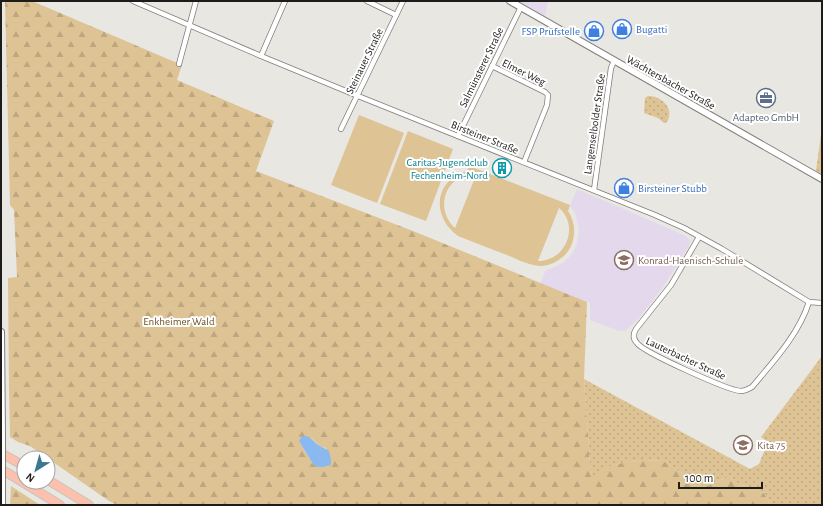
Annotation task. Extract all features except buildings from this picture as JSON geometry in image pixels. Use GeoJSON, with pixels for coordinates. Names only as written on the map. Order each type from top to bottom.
{"type":"FeatureCollection","features":[{"type":"Feature","properties":{"kind":"highway"},"geometry":{"type":"LineString","coordinates":[[1,452],[16,461]]}},
{"type":"Feature","properties":{"kind":"highway"},"geometry":{"type":"LineString","coordinates":[[1,469],[60,505]]}},
{"type":"Feature","properties":{"kind":"highway"},"geometry":{"type":"LineString","coordinates":[[56,485],[89,505]]}},
{"type":"Feature","properties":{"kind":"street","name":"Birsteiner Straße"},"geometry":{"type":"LineString","coordinates":[[133,1],[358,96],[655,215],[727,252],[809,302],[822,303]]}},
{"type":"Feature","properties":{"kind":"street"},"geometry":{"type":"LineString","coordinates":[[179,64],[196,1]]}},
{"type":"Feature","properties":{"kind":"street"},"geometry":{"type":"LineString","coordinates":[[261,56],[285,1]]}},
{"type":"Feature","properties":{"kind":"street"},"geometry":{"type":"LineString","coordinates":[[367,1],[396,15]]}},
{"type":"Feature","properties":{"kind":"street","name":"Steinauer Straße"},"geometry":{"type":"LineString","coordinates":[[342,129],[403,1]]}},
{"type":"Feature","properties":{"kind":"street","name":"Wächtersbacher Straße"},"geometry":{"type":"LineString","coordinates":[[510,1],[822,179]]}},
{"type":"Feature","properties":{"kind":"street","name":"Salmünsterer Straße"},"geometry":{"type":"LineString","coordinates":[[458,136],[521,7]]}},
{"type":"Feature","properties":{"kind":"street","name":"Langenselbolder Straße"},"geometry":{"type":"LineString","coordinates":[[594,190],[611,68],[614,61]]}},
{"type":"Feature","properties":{"kind":"street","name":"Elmer Weg"},"geometry":{"type":"LineString","coordinates":[[492,66],[545,92],[548,95],[547,105],[524,162]]}},
{"type":"Feature","properties":{"kind":"street","name":"Lauterbacher Straße"},"geometry":{"type":"LineString","coordinates":[[699,237],[671,285],[636,329],[634,334],[636,342],[644,349],[718,384],[738,391],[747,390],[752,387],[785,345],[806,313],[809,302]]}},
{"type":"Feature","properties":{"kind":"street"},"geometry":{"type":"LineString","coordinates":[[1,332],[2,505]]}},
{"type":"Feature","properties":{"kind":"shaded area"},"geometry":{"type":"Polygon","coordinates":[[[519,1],[548,1],[545,16],[519,1]]]}},
{"type":"Feature","properties":{"kind":"shaded area","name":"Konrad-Haenisch-Schule"},"geometry":{"type":"Polygon","coordinates":[[[577,189],[686,236],[690,241],[689,246],[663,287],[638,319],[625,331],[619,331],[590,320],[590,303],[540,284],[546,270],[564,262],[572,254],[577,244],[579,231],[578,224],[575,213],[570,206],[577,189]]]}},
{"type":"Feature","properties":{"kind":"green space","name":"Enkheimer Wald"},"geometry":{"type":"Polygon","coordinates":[[[5,1],[32,1],[182,65],[177,80],[274,121],[256,171],[413,231],[587,302],[584,379],[591,477],[608,467],[625,462],[662,460],[704,487],[731,476],[735,482],[764,493],[771,505],[117,505],[56,464],[56,450],[36,450],[10,437],[8,278],[17,277],[14,210],[10,205],[5,1]],[[311,438],[299,441],[313,464],[323,467],[326,448],[320,446],[311,438]]]}},
{"type":"Feature","properties":{"kind":"green space"},"geometry":{"type":"Polygon","coordinates":[[[648,96],[658,98],[666,104],[669,112],[667,122],[664,123],[658,118],[644,113],[645,98],[648,96]]]}},
{"type":"Feature","properties":{"kind":"green space"},"geometry":{"type":"Polygon","coordinates":[[[359,115],[404,133],[377,203],[331,185],[359,115]]]}},
{"type":"Feature","properties":{"kind":"green space"},"geometry":{"type":"Polygon","coordinates":[[[822,127],[822,174],[816,171],[822,127]]]}},
{"type":"Feature","properties":{"kind":"green space"},"geometry":{"type":"Polygon","coordinates":[[[408,131],[453,149],[426,221],[380,204],[408,131]]]}},
{"type":"Feature","properties":{"kind":"green space"},"geometry":{"type":"Polygon","coordinates":[[[469,166],[570,205],[568,211],[572,219],[574,232],[573,241],[566,254],[551,264],[537,266],[458,236],[449,228],[443,219],[440,209],[440,200],[448,182],[467,171],[469,166]],[[476,175],[455,181],[447,192],[444,204],[445,211],[450,223],[455,228],[476,175]],[[559,208],[538,261],[548,259],[556,255],[567,241],[569,224],[565,215],[559,208]]]}},
{"type":"Feature","properties":{"kind":"green space"},"geometry":{"type":"Polygon","coordinates":[[[822,356],[822,505],[771,505],[764,493],[735,482],[731,476],[704,487],[662,460],[625,462],[608,467],[591,478],[584,379],[750,469],[759,464],[768,442],[761,437],[822,356]]]}},
{"type":"Feature","properties":{"kind":"green space"},"geometry":{"type":"Polygon","coordinates":[[[11,486],[40,505],[10,505],[11,486]]]}},
{"type":"Feature","properties":{"kind":"water"},"geometry":{"type":"Polygon","coordinates":[[[303,436],[310,438],[329,451],[331,465],[317,467],[313,464],[299,441],[303,436]]]}},
{"type":"Feature","properties":{"kind":"place","name":"Bugatti"},"geometry":{"type":"Point","coordinates":[622,29]}},
{"type":"Feature","properties":{"kind":"place","name":"FSP Prüfstelle"},"geometry":{"type":"Point","coordinates":[594,31]}},
{"type":"Feature","properties":{"kind":"place","name":"Adapteo GmbH"},"geometry":{"type":"Point","coordinates":[766,98]}},
{"type":"Feature","properties":{"kind":"place","name":"Caritas-Jugendclub Fechenheim-Nord"},"geometry":{"type":"Point","coordinates":[502,168]}},
{"type":"Feature","properties":{"kind":"place","name":"Birsteiner Stubb"},"geometry":{"type":"Point","coordinates":[624,188]}},
{"type":"Feature","properties":{"kind":"place","name":"Konrad-Haenisch-Schule"},"geometry":{"type":"Point","coordinates":[624,260]}},
{"type":"Feature","properties":{"kind":"place","name":"Kita 75"},"geometry":{"type":"Point","coordinates":[743,445]}}]}
